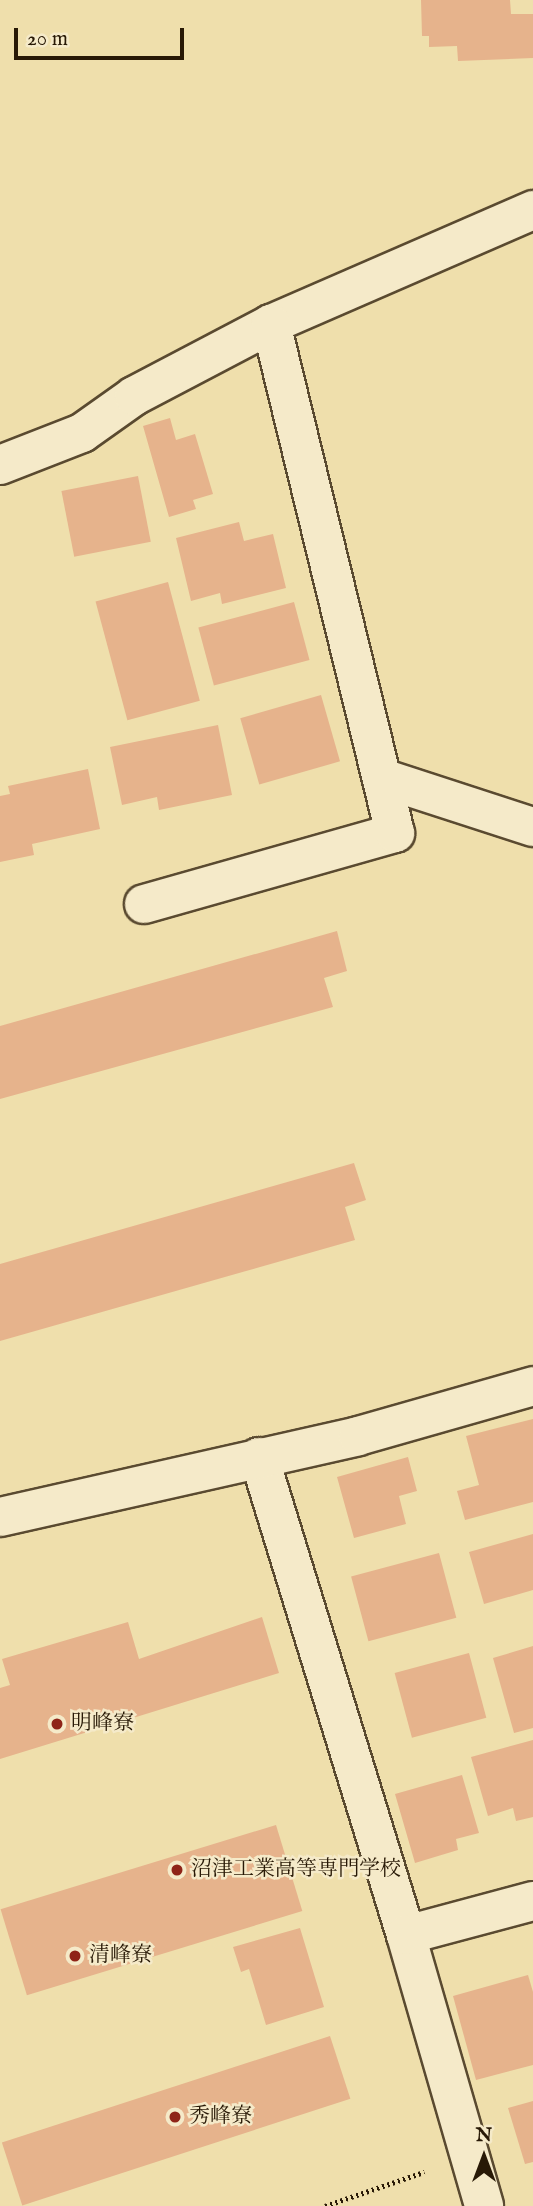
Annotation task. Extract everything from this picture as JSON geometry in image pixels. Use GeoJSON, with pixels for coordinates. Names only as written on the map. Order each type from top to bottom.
{"type":"FeatureCollection","features":[{"type":"Feature","properties":{"kind":"street"},"geometry":{"type":"LineString","coordinates":[[0,465],[82,433],[134,396],[271,324],[533,209]]}},
{"type":"Feature","properties":{"kind":"street"},"geometry":{"type":"LineString","coordinates":[[144,904],[396,833],[271,324]]}},
{"type":"Feature","properties":{"kind":"street"},"geometry":{"type":"LineString","coordinates":[[382,778],[533,827]]}},
{"type":"Feature","properties":{"kind":"street"},"geometry":{"type":"LineString","coordinates":[[0,1517],[358,1436],[533,1386]]}},
{"type":"Feature","properties":{"kind":"street"},"geometry":{"type":"LineString","coordinates":[[259,1457],[406,1935],[484,2206]]}},
{"type":"Feature","properties":{"kind":"street"},"geometry":{"type":"LineString","coordinates":[[406,1935],[533,1901]]}},
{"type":"Feature","properties":{"kind":"path"},"geometry":{"type":"LineString","coordinates":[[325,2206],[470,2157]]}},
{"type":"Feature","properties":{"kind":"building"},"geometry":{"type":"Polygon","coordinates":[[[421,0],[510,0],[511,14],[533,14],[533,58],[458,61],[457,46],[429,47],[429,36],[422,36],[421,0]]]}},
{"type":"Feature","properties":{"kind":"building"},"geometry":{"type":"Polygon","coordinates":[[[170,418],[176,440],[195,434],[213,494],[193,500],[196,509],[169,517],[143,426],[170,418]]]}},
{"type":"Feature","properties":{"kind":"building"},"geometry":{"type":"Polygon","coordinates":[[[138,476],[151,542],[74,557],[61,491],[138,476]]]}},
{"type":"Feature","properties":{"kind":"building"},"geometry":{"type":"Polygon","coordinates":[[[239,522],[244,541],[273,534],[286,588],[222,604],[220,593],[191,601],[176,538],[239,522]]]}},
{"type":"Feature","properties":{"kind":"building"},"geometry":{"type":"Polygon","coordinates":[[[168,582],[200,701],[127,720],[96,601],[168,582]]]}},
{"type":"Feature","properties":{"kind":"building"},"geometry":{"type":"Polygon","coordinates":[[[294,602],[310,660],[214,686],[198,628],[294,602]]]}},
{"type":"Feature","properties":{"kind":"building"},"geometry":{"type":"Polygon","coordinates":[[[321,695],[340,761],[259,784],[240,718],[321,695]]]}},
{"type":"Feature","properties":{"kind":"building"},"geometry":{"type":"Polygon","coordinates":[[[218,725],[232,795],[159,810],[157,797],[122,805],[110,747],[218,725]]]}},
{"type":"Feature","properties":{"kind":"building"},"geometry":{"type":"Polygon","coordinates":[[[88,769],[100,829],[32,844],[34,855],[0,862],[0,796],[10,794],[8,786],[88,769]]]}},
{"type":"Feature","properties":{"kind":"building"},"geometry":{"type":"Polygon","coordinates":[[[337,931],[347,971],[324,978],[333,1007],[0,1099],[0,1026],[337,931]]]}},
{"type":"Feature","properties":{"kind":"building"},"geometry":{"type":"Polygon","coordinates":[[[354,1163],[366,1200],[345,1207],[355,1240],[0,1341],[0,1264],[354,1163]]]}},
{"type":"Feature","properties":{"kind":"building"},"geometry":{"type":"Polygon","coordinates":[[[533,1419],[533,1502],[465,1520],[457,1491],[479,1485],[466,1436],[533,1419]]]}},
{"type":"Feature","properties":{"kind":"building"},"geometry":{"type":"Polygon","coordinates":[[[408,1457],[417,1491],[399,1496],[406,1524],[354,1538],[337,1477],[408,1457]]]}},
{"type":"Feature","properties":{"kind":"building"},"geometry":{"type":"Polygon","coordinates":[[[533,1534],[533,1590],[484,1604],[469,1552],[533,1534]]]}},
{"type":"Feature","properties":{"kind":"building"},"geometry":{"type":"Polygon","coordinates":[[[439,1553],[456,1618],[368,1641],[351,1577],[439,1553]]]}},
{"type":"Feature","properties":{"kind":"building","name":"明峰寮"},"geometry":{"type":"Polygon","coordinates":[[[262,1617],[279,1673],[0,1759],[0,1688],[10,1685],[2,1659],[128,1622],[139,1659],[262,1617]]]}},
{"type":"Feature","properties":{"kind":"building"},"geometry":{"type":"Polygon","coordinates":[[[533,1646],[533,1728],[514,1733],[493,1658],[533,1646]]]}},
{"type":"Feature","properties":{"kind":"building"},"geometry":{"type":"Polygon","coordinates":[[[469,1653],[486,1718],[412,1738],[395,1673],[469,1653]]]}},
{"type":"Feature","properties":{"kind":"building"},"geometry":{"type":"Polygon","coordinates":[[[533,1740],[533,1817],[516,1821],[513,1808],[488,1816],[471,1757],[533,1740]]]}},
{"type":"Feature","properties":{"kind":"building"},"geometry":{"type":"Polygon","coordinates":[[[462,1775],[479,1833],[456,1839],[458,1850],[415,1863],[395,1794],[462,1775]]]}},
{"type":"Feature","properties":{"kind":"building","name":"清峰寮"},"geometry":{"type":"Polygon","coordinates":[[[276,1825],[302,1911],[27,1995],[1,1909],[276,1825]]]}},
{"type":"Feature","properties":{"kind":"building"},"geometry":{"type":"Polygon","coordinates":[[[300,1928],[324,2007],[266,2025],[249,1969],[241,1972],[233,1947],[300,1928]]]}},
{"type":"Feature","properties":{"kind":"building"},"geometry":{"type":"Polygon","coordinates":[[[528,1975],[533,1992],[533,2065],[476,2080],[453,1996],[528,1975]]]}},
{"type":"Feature","properties":{"kind":"building","name":"秀峰寮"},"geometry":{"type":"Polygon","coordinates":[[[330,2036],[350,2099],[22,2205],[2,2143],[330,2036]]]}},
{"type":"Feature","properties":{"kind":"building"},"geometry":{"type":"Polygon","coordinates":[[[533,2101],[533,2162],[525,2164],[508,2108],[533,2101]]]}},
{"type":"Feature","properties":{"kind":"place","name":"明峰寮"},"geometry":{"type":"Point","coordinates":[57,1724]}},
{"type":"Feature","properties":{"kind":"place","name":"沼津工業高等専門学校"},"geometry":{"type":"Point","coordinates":[177,1870]}},
{"type":"Feature","properties":{"kind":"place","name":"清峰寮"},"geometry":{"type":"Point","coordinates":[75,1956]}},
{"type":"Feature","properties":{"kind":"place","name":"秀峰寮"},"geometry":{"type":"Point","coordinates":[175,2117]}}]}
